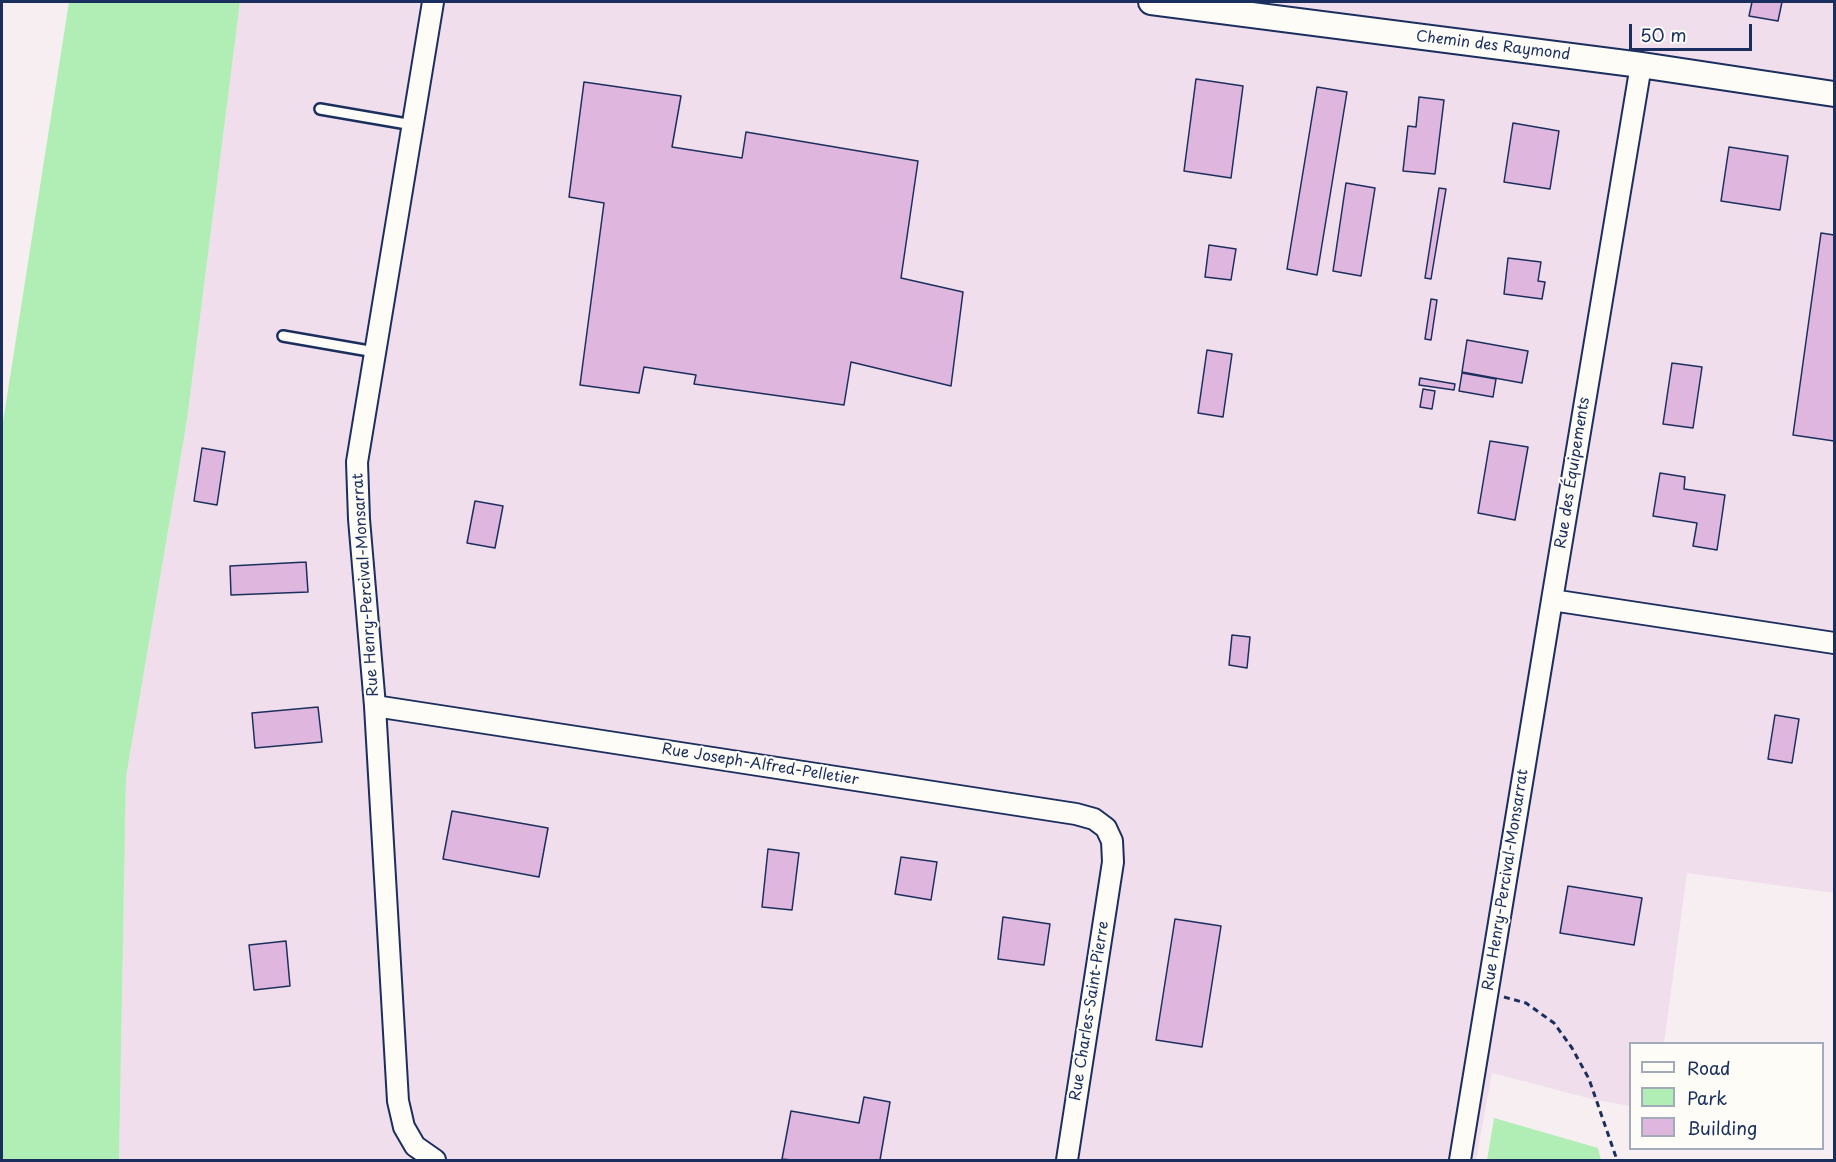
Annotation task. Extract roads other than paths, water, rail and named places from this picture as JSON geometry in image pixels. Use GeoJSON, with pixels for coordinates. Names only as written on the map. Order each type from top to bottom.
{"type":"FeatureCollection","features":[{"type":"Feature","properties":{"kind":"street","name":"Rue Henry-Percival-Monsarrat"},"geometry":{"type":"LineString","coordinates":[[433,2],[357,462],[359,519],[375,706],[398,1101],[404,1127],[415,1146],[435,1161]]}},
{"type":"Feature","properties":{"kind":"street","name":"Chemin des Raymond"},"geometry":{"type":"LineString","coordinates":[[1151,2],[1641,65],[1834,94]]}},
{"type":"Feature","properties":{"kind":"street","name":"Rue des Équipements"},"geometry":{"type":"LineString","coordinates":[[1552,600],[1641,65]]}},
{"type":"Feature","properties":{"kind":"street","name":"Rue Henry-Percival-Monsarrat"},"geometry":{"type":"LineString","coordinates":[[1460,1161],[1552,600]]}},
{"type":"Feature","properties":{"kind":"street"},"geometry":{"type":"LineString","coordinates":[[1552,600],[1834,644]]}},
{"type":"Feature","properties":{"kind":"street","name":"Rue Joseph-Alfred-Pelletier"},"geometry":{"type":"LineString","coordinates":[[375,706],[1076,814],[1094,819],[1106,828],[1112,841],[1113,862]]}},
{"type":"Feature","properties":{"kind":"street","name":"Rue Charles-Saint-Pierre"},"geometry":{"type":"LineString","coordinates":[[1066,1161],[1113,862]]}},
{"type":"Feature","properties":{"kind":"lane"},"geometry":{"type":"LineString","coordinates":[[320,109],[413,124]]}},
{"type":"Feature","properties":{"kind":"lane"},"geometry":{"type":"LineString","coordinates":[[283,336],[375,352]]}}]}
